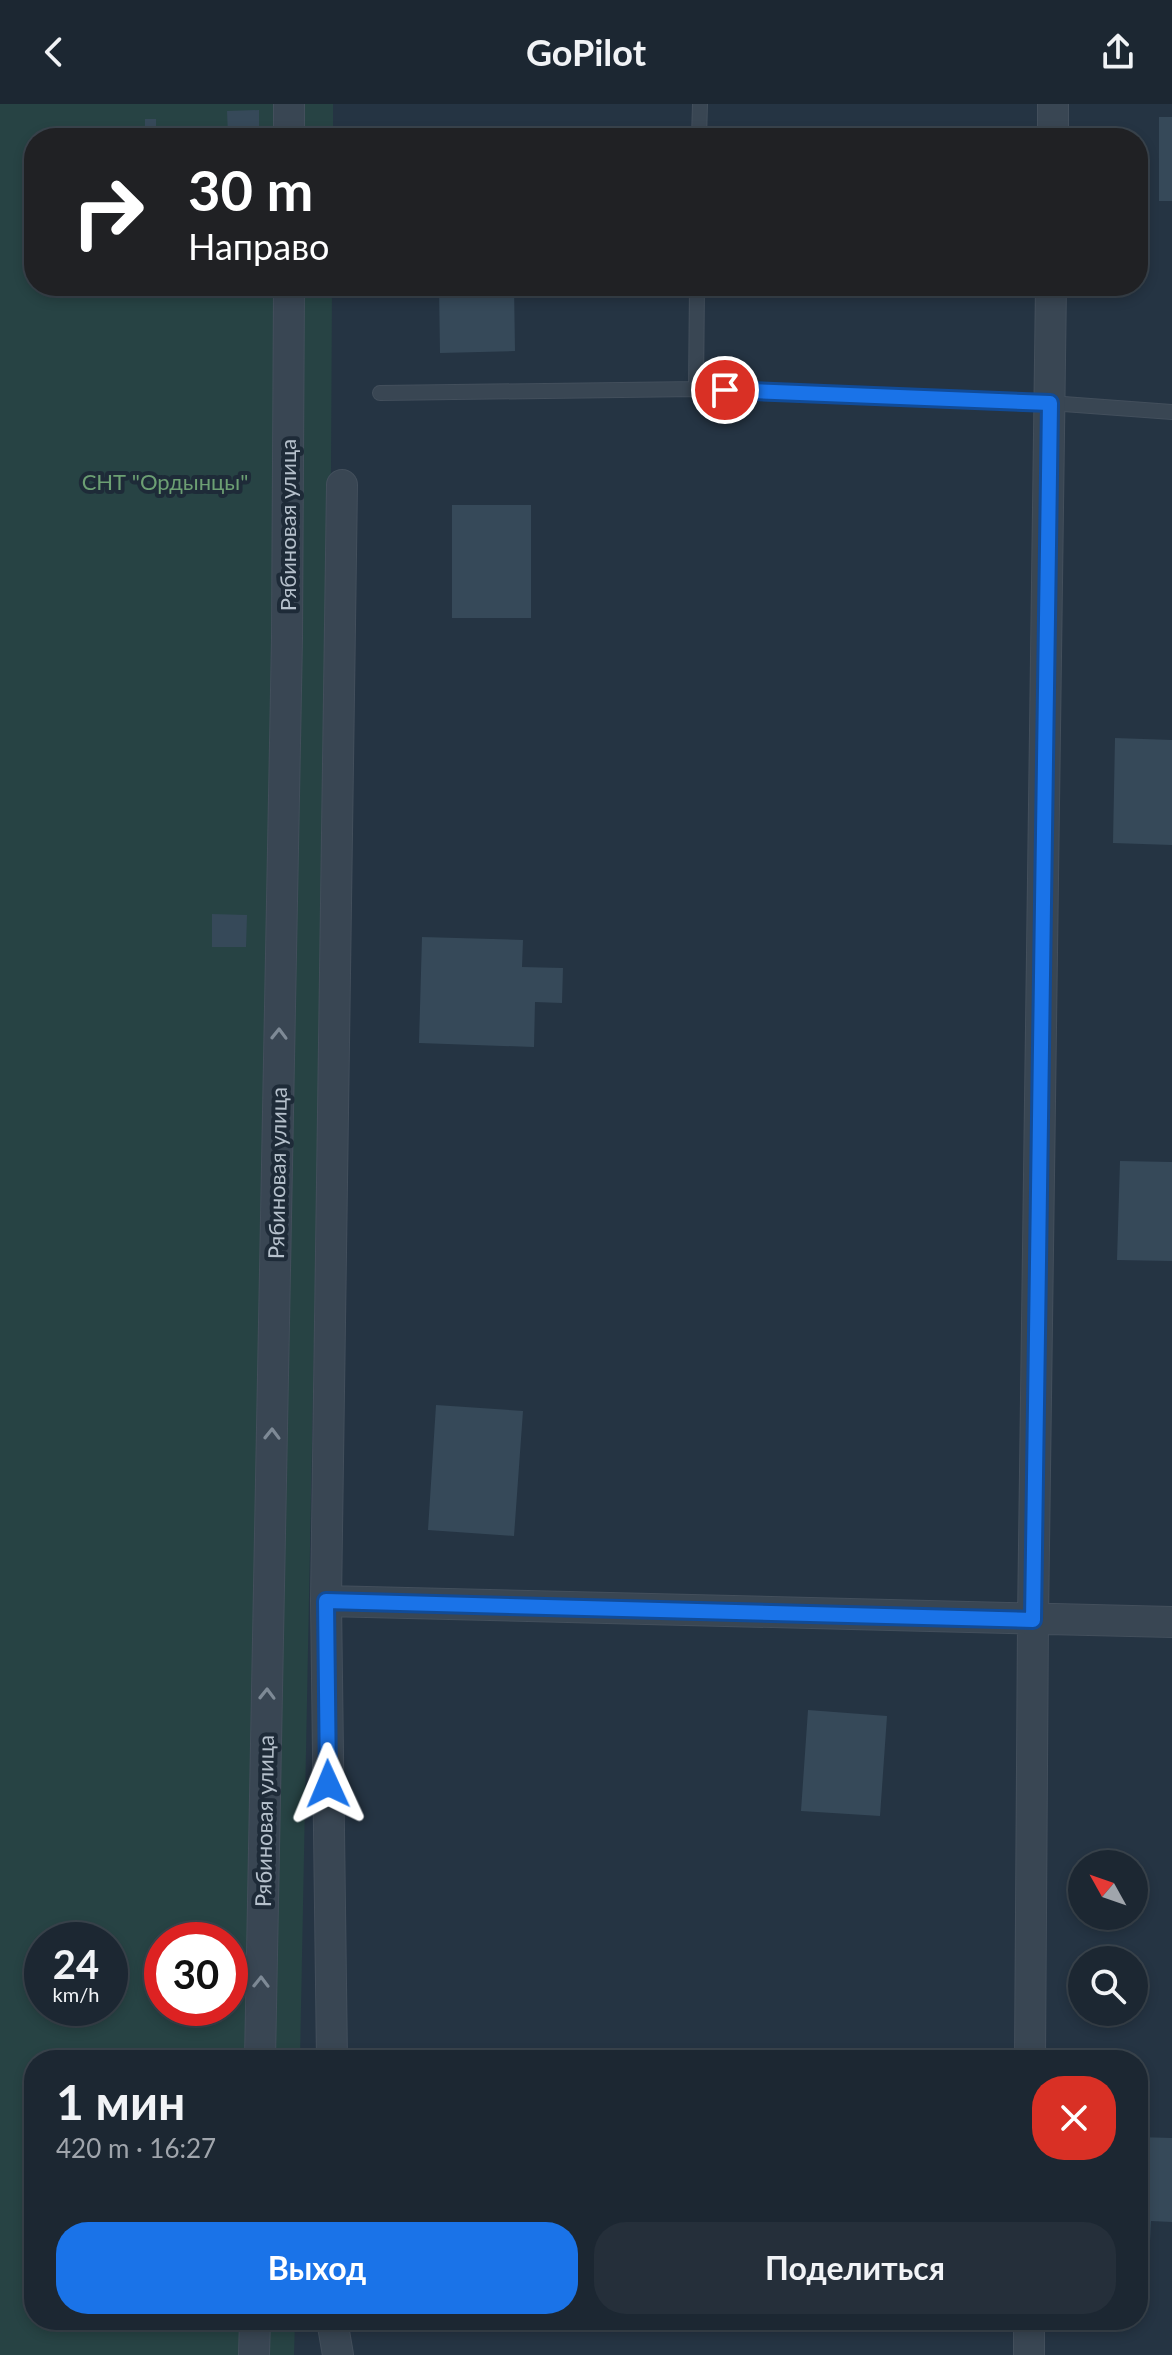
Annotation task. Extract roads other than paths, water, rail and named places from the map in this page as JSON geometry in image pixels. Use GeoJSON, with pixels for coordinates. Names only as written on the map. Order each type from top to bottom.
{"type":"FeatureCollection","features":[{"type":"Feature","properties":{"kind":"street"},"geometry":{"type":"LineString","coordinates":[[289,104],[289,128]]}},
{"type":"Feature","properties":{"kind":"street"},"geometry":{"type":"LineString","coordinates":[[1053,104],[1053,128]]}},
{"type":"Feature","properties":{"kind":"street","name":"Рябиновая улица"},"geometry":{"type":"LineString","coordinates":[[260,2050],[287,638],[289,296]]}},
{"type":"Feature","properties":{"kind":"street"},"geometry":{"type":"LineString","coordinates":[[1030,2050],[1051,296]]}},
{"type":"Feature","properties":{"kind":"street"},"geometry":{"type":"LineString","coordinates":[[332,2050],[326,1601],[342,485]]}},
{"type":"Feature","properties":{"kind":"street"},"geometry":{"type":"LineString","coordinates":[[326,1601],[1172,1622]]}},
{"type":"Feature","properties":{"kind":"street"},"geometry":{"type":"LineString","coordinates":[[254,2355],[255,2330]]}},
{"type":"Feature","properties":{"kind":"street"},"geometry":{"type":"LineString","coordinates":[[334,2330],[338,2355]]}},
{"type":"Feature","properties":{"kind":"street"},"geometry":{"type":"LineString","coordinates":[[1029,2330],[1029,2355]]}},
{"type":"Feature","properties":{"kind":"lane"},"geometry":{"type":"LineString","coordinates":[[699,128],[700,104]]}},
{"type":"Feature","properties":{"kind":"lane"},"geometry":{"type":"LineString","coordinates":[[696,389],[697,296]]}},
{"type":"Feature","properties":{"kind":"lane"},"geometry":{"type":"LineString","coordinates":[[380,393],[696,389],[1050,403],[1172,412]]}},
{"type":"Feature","properties":{"kind":"park label","name":"СНТ \"Ордынцы\""},"geometry":{"type":"Point","coordinates":[165,481]}}]}
